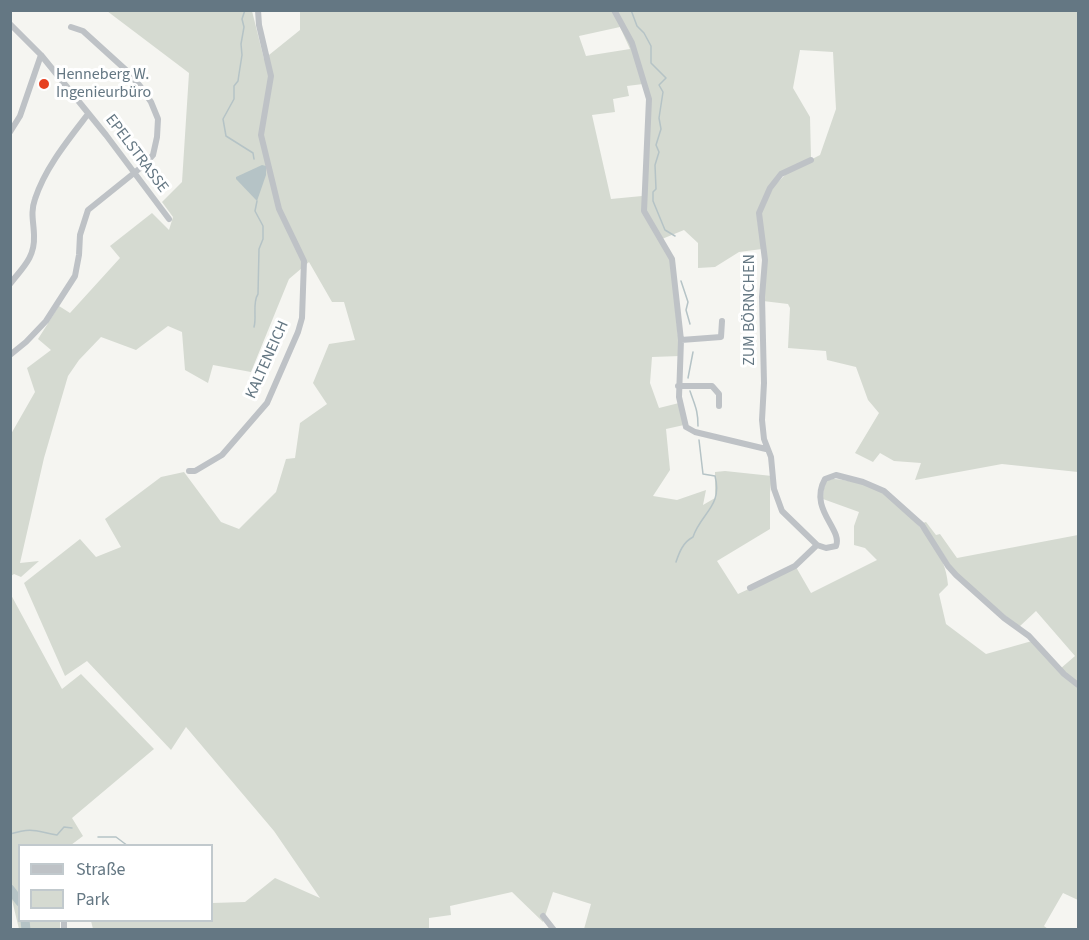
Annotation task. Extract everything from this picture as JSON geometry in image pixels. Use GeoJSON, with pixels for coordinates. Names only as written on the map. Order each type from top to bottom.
{"type":"FeatureCollection","features":[{"type":"Feature","properties":{"kind":"street","name":"KALTENEICH"},"geometry":{"type":"LineString","coordinates":[[189,471],[195,471],[222,456],[267,403],[302,318],[304,261],[279,208],[261,135],[271,76],[259,25],[258,10]]}},
{"type":"Feature","properties":{"kind":"street"},"geometry":{"type":"LineString","coordinates":[[614,10],[632,43],[649,99],[644,211],[671,255],[681,340],[678,386],[686,427],[695,432],[766,449]]}},
{"type":"Feature","properties":{"kind":"street","name":"EPELSTRASSE"},"geometry":{"type":"LineString","coordinates":[[10,24],[41,55],[135,172],[169,219]]}},
{"type":"Feature","properties":{"kind":"street"},"geometry":{"type":"LineString","coordinates":[[10,355],[46,321],[75,276],[80,235],[88,210],[153,155],[158,118],[151,102],[126,70],[83,32],[71,27]]}},
{"type":"Feature","properties":{"kind":"street"},"geometry":{"type":"LineString","coordinates":[[10,132],[20,116],[41,55]]}},
{"type":"Feature","properties":{"kind":"street"},"geometry":{"type":"LineString","coordinates":[[10,284],[26,266],[32,250],[33,203],[40,185],[88,114]]}},
{"type":"Feature","properties":{"kind":"street","name":"ZUM BÖRNCHEN"},"geometry":{"type":"LineString","coordinates":[[810,160],[781,174],[770,188],[758,218],[765,260],[762,297],[764,382],[762,420],[766,449],[771,457],[774,489],[782,511],[817,545]]}},
{"type":"Feature","properties":{"kind":"street"},"geometry":{"type":"LineString","coordinates":[[681,340],[721,337],[722,321]]}},
{"type":"Feature","properties":{"kind":"street"},"geometry":{"type":"LineString","coordinates":[[678,386],[712,386],[719,394],[719,406]]}},
{"type":"Feature","properties":{"kind":"street"},"geometry":{"type":"LineString","coordinates":[[750,588],[795,566],[817,545],[832,548],[838,542],[823,511],[821,492],[825,479],[836,475],[863,482],[884,491],[922,525],[956,575],[1004,618],[1029,636],[1064,674],[1078,685]]}},
{"type":"Feature","properties":{"kind":"street"},"geometry":{"type":"LineString","coordinates":[[543,916],[554,930]]}},
{"type":"Feature","properties":{"kind":"green space"},"geometry":{"type":"Polygon","coordinates":[[[107,11],[252,11],[264,59],[300,30],[300,11],[1078,11],[1078,472],[1002,464],[915,480],[921,463],[894,461],[880,453],[873,462],[855,453],[879,413],[868,400],[856,367],[827,360],[826,351],[788,348],[790,308],[788,304],[763,301],[765,274],[759,218],[773,187],[789,171],[820,155],[836,109],[833,52],[800,50],[793,88],[810,117],[811,158],[789,169],[772,186],[757,218],[762,249],[739,252],[715,267],[698,268],[698,243],[684,230],[662,239],[670,255],[680,356],[652,357],[650,383],[659,408],[679,403],[684,425],[666,429],[670,470],[653,496],[677,500],[706,490],[703,505],[715,498],[715,472],[772,476],[770,529],[717,561],[738,594],[796,567],[811,593],[877,560],[865,548],[854,545],[854,526],[859,512],[823,499],[828,480],[861,483],[891,499],[931,540],[943,562],[946,573],[948,585],[939,594],[946,624],[986,654],[1032,641],[1078,686],[1078,900],[1063,893],[1044,926],[1048,929],[584,929],[591,904],[553,892],[543,922],[512,892],[450,906],[451,915],[429,918],[429,929],[93,929],[91,922],[213,922],[213,903],[245,902],[275,878],[320,898],[274,831],[186,727],[171,750],[87,661],[65,676],[24,583],[80,539],[96,557],[121,547],[105,519],[161,477],[184,472],[221,522],[239,529],[276,492],[286,459],[295,458],[300,423],[327,404],[313,383],[329,344],[355,340],[344,302],[332,302],[309,262],[289,279],[251,372],[213,365],[208,383],[185,370],[182,332],[168,326],[136,350],[101,337],[79,360],[68,376],[44,458],[20,563],[39,561],[21,577],[14,574],[11,576],[11,434],[35,392],[27,368],[51,350],[38,339],[59,306],[70,313],[120,258],[110,246],[152,213],[169,230],[173,217],[162,202],[182,182],[189,73],[107,11]],[[620,27],[579,36],[586,56],[630,49],[620,27]],[[643,84],[627,86],[629,96],[613,99],[615,112],[592,115],[611,199],[642,196],[647,154],[646,98],[643,84]]]}},
{"type":"Feature","properties":{"kind":"green space"},"geometry":{"type":"Polygon","coordinates":[[[926,522],[936,535],[940,534],[957,558],[1078,535],[1078,684],[1060,669],[1075,656],[1036,611],[1019,627],[957,575],[923,523],[926,522]]]}},
{"type":"Feature","properties":{"kind":"green space"},"geometry":{"type":"Polygon","coordinates":[[[10,593],[62,689],[81,674],[154,749],[72,818],[83,836],[72,844],[18,844],[18,922],[60,922],[60,929],[19,929],[11,896],[10,593]]]}},
{"type":"Feature","properties":{"kind":"shaded area"},"geometry":{"type":"Polygon","coordinates":[[[262,165],[266,166],[266,175],[257,201],[236,177],[262,165]]]}},
{"type":"Feature","properties":{"kind":"waterway"},"geometry":{"type":"LineString","coordinates":[[245,10],[242,19],[244,27],[238,81],[234,86],[234,99],[223,119],[226,136],[253,153],[254,159]]}},
{"type":"Feature","properties":{"kind":"waterway"},"geometry":{"type":"LineString","coordinates":[[631,10],[637,26],[651,46],[651,63],[666,78],[659,85],[663,92],[659,118],[661,129],[656,145],[659,152],[655,165],[656,189],[653,192],[653,201],[665,230],[675,236]]}},
{"type":"Feature","properties":{"kind":"waterway"},"geometry":{"type":"LineString","coordinates":[[254,327],[255,302],[258,294],[259,249],[263,239],[263,226],[255,211],[257,201]]}},
{"type":"Feature","properties":{"kind":"waterway"},"geometry":{"type":"LineString","coordinates":[[681,281],[688,302],[686,310],[690,324]]}},
{"type":"Feature","properties":{"kind":"waterway"},"geometry":{"type":"LineString","coordinates":[[688,378],[693,352]]}},
{"type":"Feature","properties":{"kind":"waterway"},"geometry":{"type":"LineString","coordinates":[[690,391],[697,412],[698,426]]}},
{"type":"Feature","properties":{"kind":"waterway"},"geometry":{"type":"LineString","coordinates":[[676,562],[682,548],[693,537],[716,495],[715,476],[703,474],[699,440]]}},
{"type":"Feature","properties":{"kind":"waterway"},"geometry":{"type":"LineString","coordinates":[[10,834],[29,830],[57,835],[64,827],[72,828]]}},
{"type":"Feature","properties":{"kind":"waterway"},"geometry":{"type":"LineString","coordinates":[[98,837],[116,837],[125,844]]}},
{"type":"Feature","properties":{"kind":"waterway"},"geometry":{"type":"LineString","coordinates":[[10,889],[18,899]]}},
{"type":"Feature","properties":{"kind":"waterway"},"geometry":{"type":"LineString","coordinates":[[25,922],[26,930]]}},
{"type":"Feature","properties":{"kind":"place","name":"Henneberg W. Ingenieurbüro"},"geometry":{"type":"Point","coordinates":[44,84]}}]}
